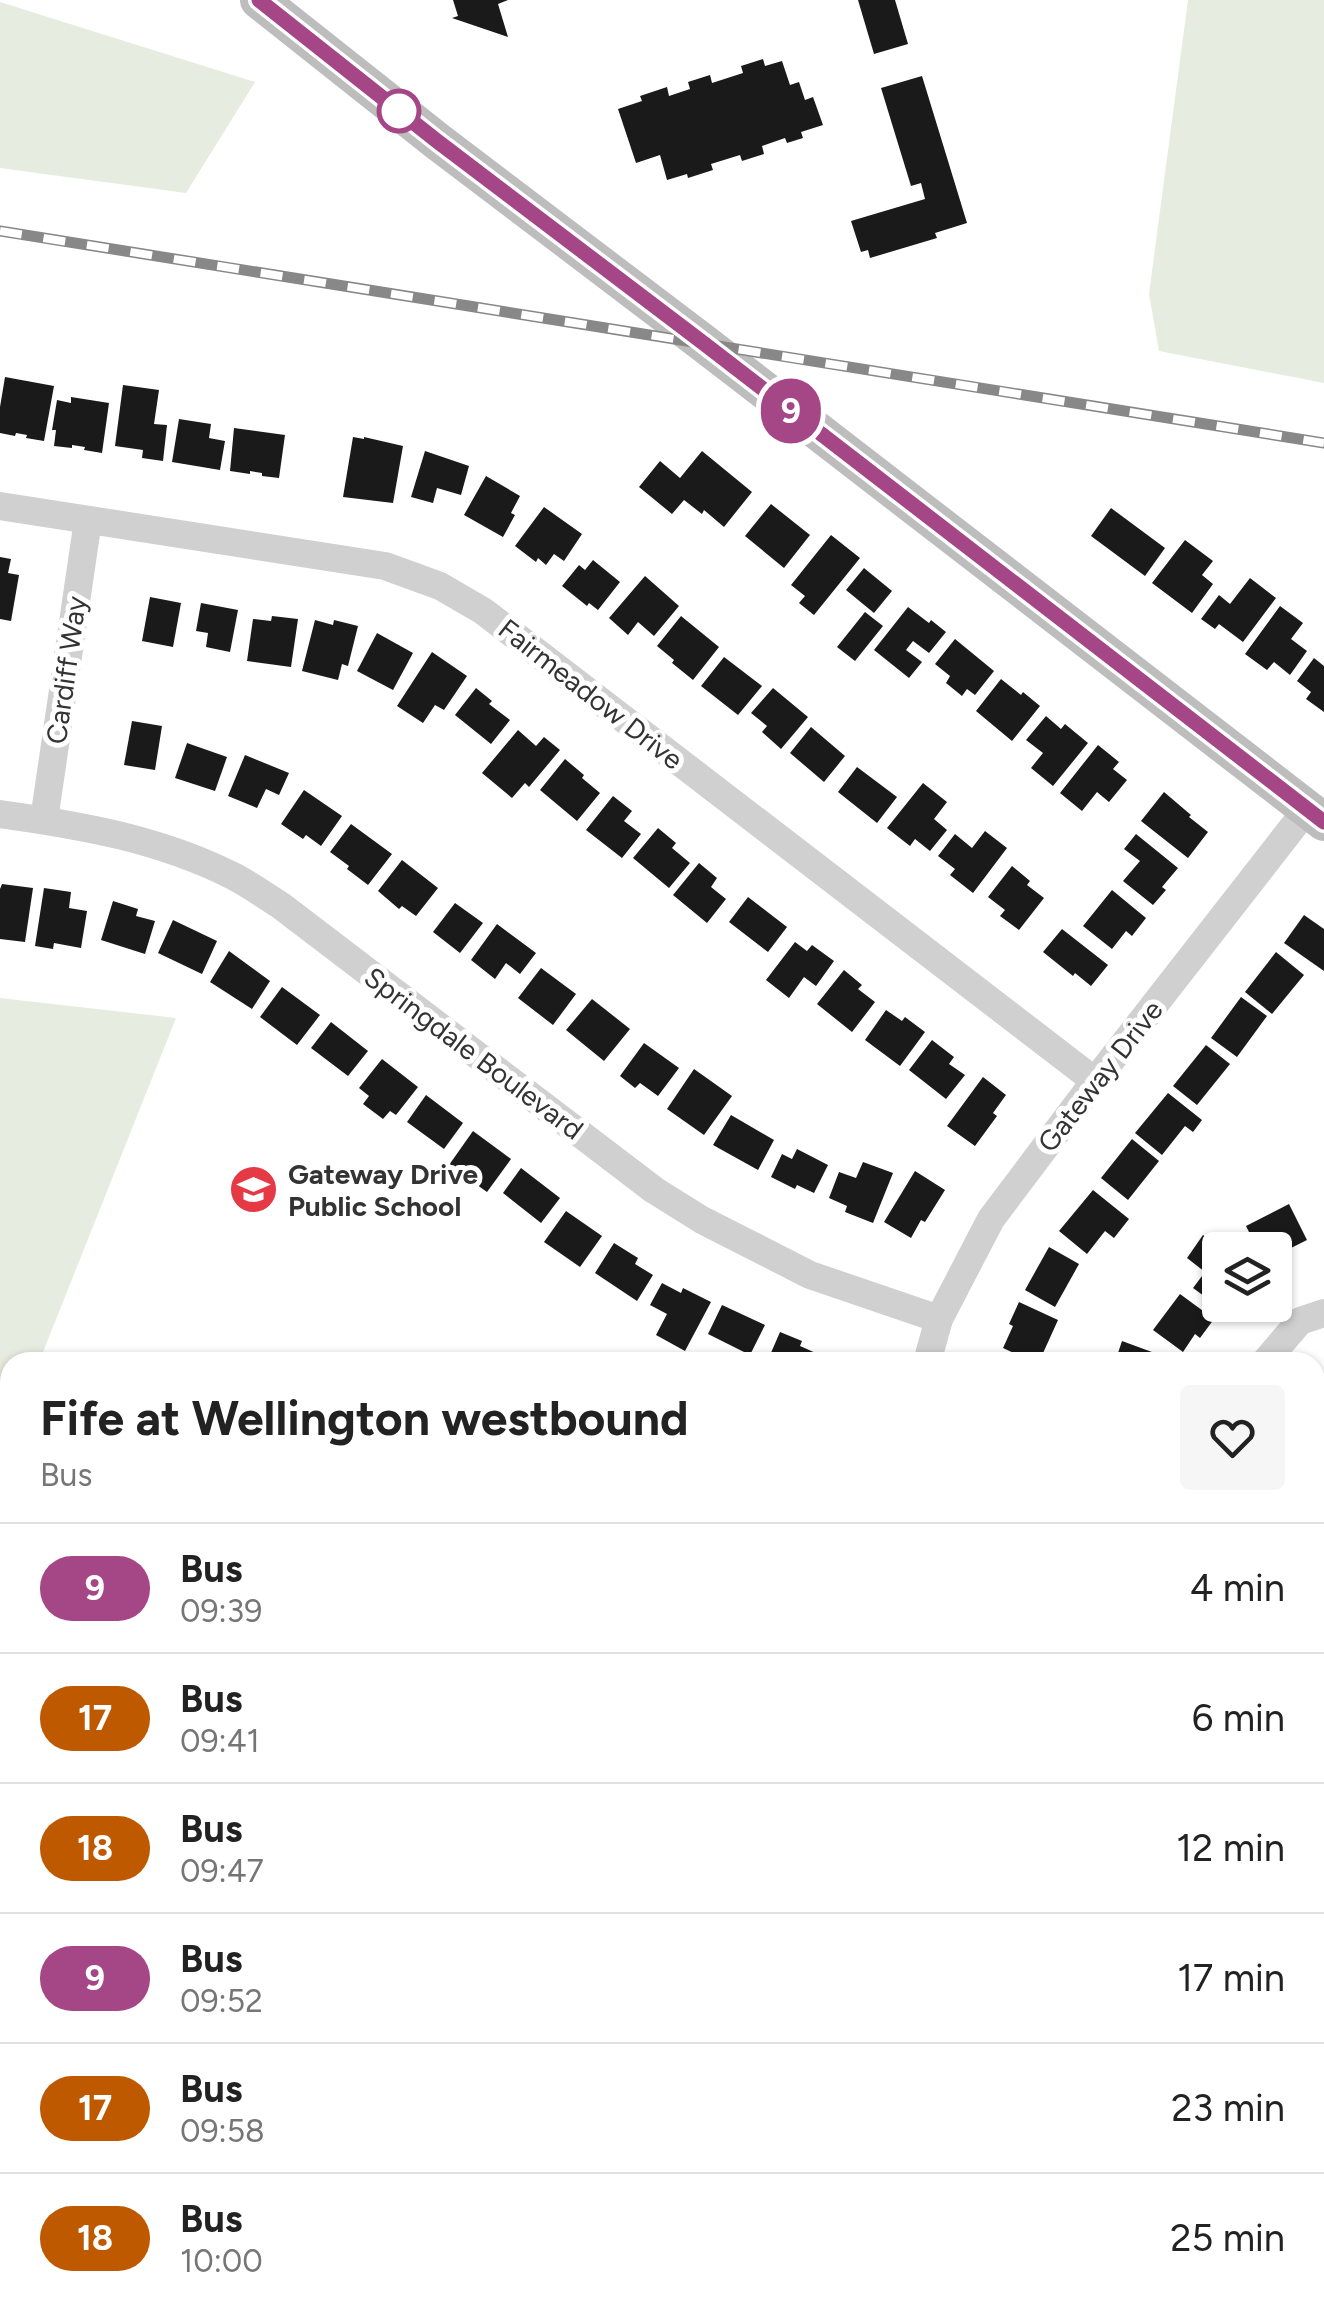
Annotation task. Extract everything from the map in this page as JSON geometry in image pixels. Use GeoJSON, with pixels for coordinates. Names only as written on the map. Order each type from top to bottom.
{"type":"FeatureCollection","features":[{"type":"Feature","properties":{"kind":"street"},"geometry":{"type":"LineString","coordinates":[[259,0],[1316,816]]}},
{"type":"Feature","properties":{"kind":"street","name":"Fairmeadow Drive"},"geometry":{"type":"LineString","coordinates":[[0,506],[385,566],[440,586],[483,611],[1094,1080]]}},
{"type":"Feature","properties":{"kind":"street","name":"Cardiff Way"},"geometry":{"type":"LineString","coordinates":[[44,820],[88,520]]}},
{"type":"Feature","properties":{"kind":"street","name":"Springdale Boulevard"},"geometry":{"type":"LineString","coordinates":[[0,814],[135,838],[234,877],[280,905],[639,1178],[702,1220],[810,1274],[939,1319]]}},
{"type":"Feature","properties":{"kind":"street","name":"Gateway Drive"},"geometry":{"type":"LineString","coordinates":[[930,1352],[939,1319],[990,1218],[1094,1080],[1316,816]]}},
{"type":"Feature","properties":{"kind":"street"},"geometry":{"type":"LineString","coordinates":[[1274,1352],[1300,1321],[1324,1313]]}},
{"type":"Feature","properties":{"kind":"shaded area"},"geometry":{"type":"Polygon","coordinates":[[[1188,0],[1324,0],[1324,383],[1159,351],[1149,294],[1188,0]]]}},
{"type":"Feature","properties":{"kind":"shaded area"},"geometry":{"type":"Polygon","coordinates":[[[0,2],[255,82],[186,193],[0,168],[0,2]]]}},
{"type":"Feature","properties":{"kind":"shaded area"},"geometry":{"type":"Polygon","coordinates":[[[0,998],[176,1018],[43,1352],[0,1352],[0,998]]]}},
{"type":"Feature","properties":{"kind":"building"},"geometry":{"type":"Polygon","coordinates":[[[453,0],[508,0],[498,4],[508,37],[452,18],[458,16],[453,0]]]}},
{"type":"Feature","properties":{"kind":"building"},"geometry":{"type":"Polygon","coordinates":[[[858,0],[895,0],[908,44],[874,54],[858,0]]]}},
{"type":"Feature","properties":{"kind":"building"},"geometry":{"type":"Polygon","coordinates":[[[763,59],[765,66],[782,61],[790,85],[799,82],[805,100],[813,97],[823,125],[801,132],[803,138],[787,143],[785,138],[762,146],[764,154],[742,161],[740,155],[711,164],[713,170],[688,178],[687,174],[667,180],[660,155],[636,163],[618,109],[667,87],[669,96],[690,89],[688,82],[710,75],[712,83],[743,73],[741,66],[763,59]]]}},
{"type":"Feature","properties":{"kind":"building"},"geometry":{"type":"Polygon","coordinates":[[[922,76],[967,223],[935,233],[937,238],[870,258],[868,250],[861,252],[851,221],[925,199],[921,183],[911,186],[881,88],[922,76]]]}},
{"type":"Feature","properties":{"kind":"building"},"geometry":{"type":"Polygon","coordinates":[[[5,377],[54,386],[44,441],[0,433],[5,377]]]}},
{"type":"Feature","properties":{"kind":"building"},"geometry":{"type":"Polygon","coordinates":[[[123,385],[159,390],[154,424],[167,425],[163,461],[142,458],[143,450],[115,446],[123,385]]]}},
{"type":"Feature","properties":{"kind":"building"},"geometry":{"type":"Polygon","coordinates":[[[71,397],[109,403],[102,453],[72,445],[54,446],[56,430],[52,430],[57,400],[71,403],[71,397]]]}},
{"type":"Feature","properties":{"kind":"building"},"geometry":{"type":"Polygon","coordinates":[[[179,419],[211,424],[209,438],[225,441],[220,470],[172,462],[179,419]]]}},
{"type":"Feature","properties":{"kind":"building"},"geometry":{"type":"Polygon","coordinates":[[[234,428],[285,435],[279,478],[230,471],[234,428]]]}},
{"type":"Feature","properties":{"kind":"building"},"geometry":{"type":"Polygon","coordinates":[[[353,437],[403,446],[393,503],[343,497],[353,437]]]}},
{"type":"Feature","properties":{"kind":"building"},"geometry":{"type":"Polygon","coordinates":[[[425,451],[469,466],[461,495],[437,488],[433,503],[411,497],[425,451]]]}},
{"type":"Feature","properties":{"kind":"building"},"geometry":{"type":"Polygon","coordinates":[[[702,451],[752,492],[724,527],[684,500],[672,514],[639,487],[660,461],[680,478],[702,451]]]}},
{"type":"Feature","properties":{"kind":"building"},"geometry":{"type":"Polygon","coordinates":[[[486,476],[520,496],[503,537],[464,515],[486,476]]]}},
{"type":"Feature","properties":{"kind":"building"},"geometry":{"type":"Polygon","coordinates":[[[771,504],[810,535],[784,568],[745,536],[771,504]]]}},
{"type":"Feature","properties":{"kind":"building"},"geometry":{"type":"Polygon","coordinates":[[[544,507],[582,534],[564,561],[554,554],[546,565],[515,546],[544,507]]]}},
{"type":"Feature","properties":{"kind":"building"},"geometry":{"type":"Polygon","coordinates":[[[1111,508],[1165,548],[1145,576],[1091,536],[1111,508]]]}},
{"type":"Feature","properties":{"kind":"building"},"geometry":{"type":"Polygon","coordinates":[[[831,535],[860,558],[814,615],[799,603],[805,596],[791,585],[831,535]]]}},
{"type":"Feature","properties":{"kind":"building"},"geometry":{"type":"Polygon","coordinates":[[[1185,540],[1213,561],[1202,575],[1213,584],[1192,613],[1152,583],[1185,540]]]}},
{"type":"Feature","properties":{"kind":"building"},"geometry":{"type":"Polygon","coordinates":[[[0,557],[11,559],[8,573],[19,575],[11,621],[0,619],[0,557]]]}},
{"type":"Feature","properties":{"kind":"building"},"geometry":{"type":"Polygon","coordinates":[[[593,560],[620,582],[598,610],[562,586],[579,565],[585,570],[593,560]]]}},
{"type":"Feature","properties":{"kind":"building"},"geometry":{"type":"Polygon","coordinates":[[[864,568],[892,591],[874,613],[846,590],[864,568]]]}},
{"type":"Feature","properties":{"kind":"building"},"geometry":{"type":"Polygon","coordinates":[[[645,576],[679,606],[654,636],[638,622],[628,635],[609,618],[645,576]]]}},
{"type":"Feature","properties":{"kind":"building"},"geometry":{"type":"Polygon","coordinates":[[[1250,578],[1276,598],[1243,642],[1219,624],[1215,629],[1201,619],[1219,595],[1230,604],[1250,578]]]}},
{"type":"Feature","properties":{"kind":"building"},"geometry":{"type":"Polygon","coordinates":[[[150,597],[181,603],[173,647],[142,641],[150,597]]]}},
{"type":"Feature","properties":{"kind":"building"},"geometry":{"type":"Polygon","coordinates":[[[201,603],[238,610],[230,652],[206,647],[208,633],[196,631],[201,603]]]}},
{"type":"Feature","properties":{"kind":"building"},"geometry":{"type":"Polygon","coordinates":[[[1280,606],[1303,623],[1291,639],[1307,651],[1290,675],[1274,662],[1267,670],[1245,654],[1280,606]]]}},
{"type":"Feature","properties":{"kind":"building"},"geometry":{"type":"Polygon","coordinates":[[[908,607],[946,632],[929,653],[913,641],[906,650],[922,662],[909,678],[874,650],[908,607]]]}},
{"type":"Feature","properties":{"kind":"building"},"geometry":{"type":"Polygon","coordinates":[[[865,612],[883,626],[855,661],[837,647],[865,612]]]}},
{"type":"Feature","properties":{"kind":"building"},"geometry":{"type":"Polygon","coordinates":[[[272,616],[298,619],[291,667],[247,661],[253,619],[271,621],[272,616]]]}},
{"type":"Feature","properties":{"kind":"building"},"geometry":{"type":"Polygon","coordinates":[[[681,616],[719,647],[693,680],[657,646],[681,616]]]}},
{"type":"Feature","properties":{"kind":"building"},"geometry":{"type":"Polygon","coordinates":[[[315,620],[358,626],[348,666],[342,664],[338,680],[302,671],[315,620]]]}},
{"type":"Feature","properties":{"kind":"building"},"geometry":{"type":"Polygon","coordinates":[[[377,633],[413,653],[393,690],[357,671],[377,633]]]}},
{"type":"Feature","properties":{"kind":"building"},"geometry":{"type":"Polygon","coordinates":[[[955,639],[994,671],[975,695],[967,689],[962,696],[946,683],[950,676],[935,664],[955,639]]]}},
{"type":"Feature","properties":{"kind":"building"},"geometry":{"type":"Polygon","coordinates":[[[432,652],[467,676],[444,710],[435,705],[423,723],[397,706],[432,652]]]}},
{"type":"Feature","properties":{"kind":"building"},"geometry":{"type":"Polygon","coordinates":[[[724,657],[762,686],[738,715],[701,686],[724,657]]]}},
{"type":"Feature","properties":{"kind":"building"},"geometry":{"type":"Polygon","coordinates":[[[1314,658],[1324,666],[1324,712],[1306,699],[1311,692],[1297,681],[1314,658]]]}},
{"type":"Feature","properties":{"kind":"building"},"geometry":{"type":"Polygon","coordinates":[[[1001,679],[1040,706],[1012,741],[976,711],[1001,679]]]}},
{"type":"Feature","properties":{"kind":"building"},"geometry":{"type":"Polygon","coordinates":[[[476,688],[510,720],[491,744],[455,715],[476,688]]]}},
{"type":"Feature","properties":{"kind":"building"},"geometry":{"type":"Polygon","coordinates":[[[773,688],[808,717],[781,749],[762,732],[767,726],[751,713],[773,688]]]}},
{"type":"Feature","properties":{"kind":"building"},"geometry":{"type":"Polygon","coordinates":[[[1046,716],[1061,729],[1065,724],[1088,743],[1053,786],[1031,768],[1043,753],[1026,740],[1046,716]]]}},
{"type":"Feature","properties":{"kind":"building"},"geometry":{"type":"Polygon","coordinates":[[[132,721],[162,726],[155,770],[124,765],[132,721]]]}},
{"type":"Feature","properties":{"kind":"building"},"geometry":{"type":"Polygon","coordinates":[[[811,727],[845,756],[824,782],[790,753],[811,727]]]}},
{"type":"Feature","properties":{"kind":"building"},"geometry":{"type":"Polygon","coordinates":[[[518,730],[536,746],[544,737],[560,750],[529,787],[525,783],[512,798],[482,773],[518,730]]]}},
{"type":"Feature","properties":{"kind":"building"},"geometry":{"type":"Polygon","coordinates":[[[187,743],[227,757],[215,791],[175,778],[187,743]]]}},
{"type":"Feature","properties":{"kind":"building"},"geometry":{"type":"Polygon","coordinates":[[[1098,745],[1119,762],[1113,769],[1127,780],[1109,802],[1097,792],[1082,811],[1060,793],[1098,745]]]}},
{"type":"Feature","properties":{"kind":"building"},"geometry":{"type":"Polygon","coordinates":[[[245,755],[289,773],[279,795],[266,789],[257,808],[228,796],[245,755]]]}},
{"type":"Feature","properties":{"kind":"building"},"geometry":{"type":"Polygon","coordinates":[[[565,759],[600,793],[577,821],[540,790],[565,759]]]}},
{"type":"Feature","properties":{"kind":"building"},"geometry":{"type":"Polygon","coordinates":[[[857,767],[897,797],[877,823],[838,792],[857,767]]]}},
{"type":"Feature","properties":{"kind":"building"},"geometry":{"type":"Polygon","coordinates":[[[923,783],[947,802],[934,819],[947,830],[930,851],[915,839],[910,846],[887,828],[923,783]]]}},
{"type":"Feature","properties":{"kind":"building"},"geometry":{"type":"Polygon","coordinates":[[[304,790],[342,816],[321,846],[281,824],[304,790]]]}},
{"type":"Feature","properties":{"kind":"building"},"geometry":{"type":"Polygon","coordinates":[[[1164,792],[1208,832],[1188,858],[1141,821],[1164,792]]]}},
{"type":"Feature","properties":{"kind":"building"},"geometry":{"type":"Polygon","coordinates":[[[613,796],[632,811],[624,821],[641,834],[622,858],[586,830],[613,796]]]}},
{"type":"Feature","properties":{"kind":"building"},"geometry":{"type":"Polygon","coordinates":[[[351,824],[392,854],[368,885],[330,852],[351,824]]]}},
{"type":"Feature","properties":{"kind":"building"},"geometry":{"type":"Polygon","coordinates":[[[658,828],[676,843],[672,848],[690,863],[669,888],[633,858],[658,828]]]}},
{"type":"Feature","properties":{"kind":"building"},"geometry":{"type":"Polygon","coordinates":[[[985,831],[1007,848],[973,893],[950,875],[955,869],[938,856],[955,834],[972,848],[985,831]]]}},
{"type":"Feature","properties":{"kind":"building"},"geometry":{"type":"Polygon","coordinates":[[[1136,834],[1178,868],[1153,905],[1123,881],[1140,861],[1124,849],[1136,834]]]}},
{"type":"Feature","properties":{"kind":"building"},"geometry":{"type":"Polygon","coordinates":[[[402,860],[438,888],[416,916],[402,906],[399,909],[378,891],[402,860]]]}},
{"type":"Feature","properties":{"kind":"building"},"geometry":{"type":"Polygon","coordinates":[[[699,863],[717,878],[711,887],[726,899],[707,923],[673,895],[699,863]]]}},
{"type":"Feature","properties":{"kind":"building"},"geometry":{"type":"Polygon","coordinates":[[[1012,866],[1044,898],[1019,930],[1000,916],[1005,910],[988,897],[1012,866]]]}},
{"type":"Feature","properties":{"kind":"building"},"geometry":{"type":"Polygon","coordinates":[[[2,884],[33,888],[25,942],[0,939],[2,884]]]}},
{"type":"Feature","properties":{"kind":"building"},"geometry":{"type":"Polygon","coordinates":[[[44,888],[71,892],[69,908],[87,911],[81,948],[54,943],[53,949],[35,946],[44,888]]]}},
{"type":"Feature","properties":{"kind":"building"},"geometry":{"type":"Polygon","coordinates":[[[1112,890],[1146,918],[1132,936],[1126,931],[1112,949],[1083,926],[1112,890]]]}},
{"type":"Feature","properties":{"kind":"building"},"geometry":{"type":"Polygon","coordinates":[[[748,897],[787,927],[768,952],[729,922],[748,897]]]}},
{"type":"Feature","properties":{"kind":"building"},"geometry":{"type":"Polygon","coordinates":[[[113,901],[138,909],[136,916],[155,921],[145,954],[101,940],[113,901]]]}},
{"type":"Feature","properties":{"kind":"building"},"geometry":{"type":"Polygon","coordinates":[[[455,903],[483,923],[460,953],[433,932],[455,903]]]}},
{"type":"Feature","properties":{"kind":"building"},"geometry":{"type":"Polygon","coordinates":[[[1304,915],[1324,929],[1324,971],[1284,943],[1304,915]]]}},
{"type":"Feature","properties":{"kind":"building"},"geometry":{"type":"Polygon","coordinates":[[[173,920],[217,941],[202,974],[158,953],[173,920]]]}},
{"type":"Feature","properties":{"kind":"building"},"geometry":{"type":"Polygon","coordinates":[[[497,924],[536,953],[520,974],[506,963],[495,979],[471,960],[497,924]]]}},
{"type":"Feature","properties":{"kind":"building"},"geometry":{"type":"Polygon","coordinates":[[[1062,929],[1108,965],[1091,986],[1043,952],[1062,929]]]}},
{"type":"Feature","properties":{"kind":"building"},"geometry":{"type":"Polygon","coordinates":[[[795,942],[807,951],[812,945],[834,961],[816,986],[804,977],[789,998],[766,980],[795,942]]]}},
{"type":"Feature","properties":{"kind":"building"},"geometry":{"type":"Polygon","coordinates":[[[229,951],[270,981],[252,1009],[210,982],[229,951]]]}},
{"type":"Feature","properties":{"kind":"building"},"geometry":{"type":"Polygon","coordinates":[[[1276,952],[1304,975],[1272,1014],[1245,992],[1276,952]]]}},
{"type":"Feature","properties":{"kind":"building"},"geometry":{"type":"Polygon","coordinates":[[[541,968],[576,994],[553,1025],[518,998],[541,968]]]}},
{"type":"Feature","properties":{"kind":"building"},"geometry":{"type":"Polygon","coordinates":[[[844,970],[862,985],[858,989],[875,1002],[852,1032],[817,1004],[844,970]]]}},
{"type":"Feature","properties":{"kind":"building"},"geometry":{"type":"Polygon","coordinates":[[[282,987],[320,1015],[297,1045],[260,1017],[282,987]]]}},
{"type":"Feature","properties":{"kind":"building"},"geometry":{"type":"Polygon","coordinates":[[[1241,997],[1267,1016],[1237,1057],[1211,1038],[1241,997]]]}},
{"type":"Feature","properties":{"kind":"building"},"geometry":{"type":"Polygon","coordinates":[[[592,999],[630,1029],[604,1061],[566,1030],[592,999]]]}},
{"type":"Feature","properties":{"kind":"building"},"geometry":{"type":"Polygon","coordinates":[[[886,1010],[902,1021],[905,1017],[925,1032],[900,1066],[865,1040],[886,1010]]]}},
{"type":"Feature","properties":{"kind":"building"},"geometry":{"type":"Polygon","coordinates":[[[331,1022],[368,1051],[348,1076],[311,1048],[331,1022]]]}},
{"type":"Feature","properties":{"kind":"building"},"geometry":{"type":"Polygon","coordinates":[[[932,1040],[954,1057],[949,1064],[965,1075],[946,1099],[909,1070],[932,1040]]]}},
{"type":"Feature","properties":{"kind":"building"},"geometry":{"type":"Polygon","coordinates":[[[644,1043],[679,1068],[658,1096],[640,1083],[635,1088],[620,1076],[644,1043]]]}},
{"type":"Feature","properties":{"kind":"building"},"geometry":{"type":"Polygon","coordinates":[[[1206,1045],[1230,1064],[1197,1105],[1173,1086],[1206,1045]]]}},
{"type":"Feature","properties":{"kind":"building"},"geometry":{"type":"Polygon","coordinates":[[[382,1059],[418,1087],[396,1115],[390,1111],[383,1119],[363,1104],[369,1096],[359,1088],[382,1059]]]}},
{"type":"Feature","properties":{"kind":"building"},"geometry":{"type":"Polygon","coordinates":[[[694,1069],[732,1096],[704,1135],[667,1109],[694,1069]]]}},
{"type":"Feature","properties":{"kind":"building"},"geometry":{"type":"Polygon","coordinates":[[[983,1077],[1006,1095],[993,1113],[997,1116],[975,1146],[947,1126],[983,1077]]]}},
{"type":"Feature","properties":{"kind":"building"},"geometry":{"type":"Polygon","coordinates":[[[1168,1093],[1202,1120],[1193,1132],[1185,1126],[1162,1155],[1135,1133],[1168,1093]]]}},
{"type":"Feature","properties":{"kind":"building"},"geometry":{"type":"Polygon","coordinates":[[[426,1095],[463,1123],[444,1149],[407,1122],[426,1095]]]}},
{"type":"Feature","properties":{"kind":"building"},"geometry":{"type":"Polygon","coordinates":[[[731,1115],[774,1140],[758,1170],[713,1145],[731,1115]]]}},
{"type":"Feature","properties":{"kind":"building"},"geometry":{"type":"Polygon","coordinates":[[[473,1131],[511,1159],[487,1192],[449,1165],[473,1131]]]}},
{"type":"Feature","properties":{"kind":"building"},"geometry":{"type":"Polygon","coordinates":[[[1132,1139],[1159,1161],[1128,1200],[1101,1178],[1132,1139]]]}},
{"type":"Feature","properties":{"kind":"building"},"geometry":{"type":"Polygon","coordinates":[[[797,1149],[828,1165],[814,1193],[771,1177],[782,1154],[792,1159],[797,1149]]]}},
{"type":"Feature","properties":{"kind":"building"},"geometry":{"type":"Polygon","coordinates":[[[863,1162],[893,1173],[873,1223],[845,1212],[847,1206],[829,1198],[839,1172],[856,1178],[863,1162]]]}},
{"type":"Feature","properties":{"kind":"building"},"geometry":{"type":"Polygon","coordinates":[[[521,1168],[560,1198],[541,1223],[503,1193],[521,1168]]]}},
{"type":"Feature","properties":{"kind":"building"},"geometry":{"type":"Polygon","coordinates":[[[915,1171],[945,1190],[911,1238],[884,1222],[915,1171]]]}},
{"type":"Feature","properties":{"kind":"building"},"geometry":{"type":"Polygon","coordinates":[[[1093,1190],[1129,1219],[1114,1238],[1105,1231],[1087,1254],[1059,1231],[1093,1190]]]}},
{"type":"Feature","properties":{"kind":"building"},"geometry":{"type":"Polygon","coordinates":[[[1289,1204],[1307,1240],[1292,1248],[1292,1232],[1249,1232],[1246,1226],[1289,1204]]]}},
{"type":"Feature","properties":{"kind":"building"},"geometry":{"type":"Polygon","coordinates":[[[566,1211],[602,1236],[580,1267],[544,1242],[566,1211]]]}},
{"type":"Feature","properties":{"kind":"building"},"geometry":{"type":"Polygon","coordinates":[[[1202,1236],[1202,1270],[1187,1258],[1202,1236]]]}},
{"type":"Feature","properties":{"kind":"building"},"geometry":{"type":"Polygon","coordinates":[[[614,1243],[638,1258],[635,1264],[653,1275],[637,1301],[595,1273],[614,1243]]]}},
{"type":"Feature","properties":{"kind":"building"},"geometry":{"type":"Polygon","coordinates":[[[1049,1247],[1079,1264],[1055,1307],[1025,1290],[1049,1247]]]}},
{"type":"Feature","properties":{"kind":"building"},"geometry":{"type":"Polygon","coordinates":[[[1202,1276],[1202,1295],[1193,1288],[1202,1276]]]}},
{"type":"Feature","properties":{"kind":"building"},"geometry":{"type":"Polygon","coordinates":[[[662,1283],[711,1302],[685,1351],[656,1335],[667,1314],[650,1305],[662,1283]]]}},
{"type":"Feature","properties":{"kind":"building"},"geometry":{"type":"Polygon","coordinates":[[[1180,1294],[1202,1310],[1202,1322],[1212,1322],[1200,1338],[1195,1334],[1183,1352],[1153,1330],[1180,1294]]]}},
{"type":"Feature","properties":{"kind":"building"},"geometry":{"type":"Polygon","coordinates":[[[1019,1302],[1058,1320],[1044,1352],[1012,1352],[1003,1348],[1013,1326],[1009,1324],[1019,1302]]]}},
{"type":"Feature","properties":{"kind":"building"},"geometry":{"type":"Polygon","coordinates":[[[722,1305],[765,1325],[752,1352],[708,1334],[722,1305]]]}},
{"type":"Feature","properties":{"kind":"building"},"geometry":{"type":"Polygon","coordinates":[[[780,1332],[802,1341],[800,1346],[814,1352],[771,1352],[780,1332]]]}},
{"type":"Feature","properties":{"kind":"building"},"geometry":{"type":"Polygon","coordinates":[[[1122,1341],[1152,1352],[1118,1352],[1122,1341]]]}},
{"type":"Feature","properties":{"kind":"railway"},"geometry":{"type":"LineString","coordinates":[[0,231],[1324,443]]}},
{"type":"Feature","properties":{"kind":"bus line","name":"9"},"geometry":{"type":"LineString","coordinates":[[259,0],[1324,822]]}},
{"type":"Feature","properties":{"kind":"place","name":"Gateway Drive Public School"},"geometry":{"type":"Point","coordinates":[253,1190]}}]}
